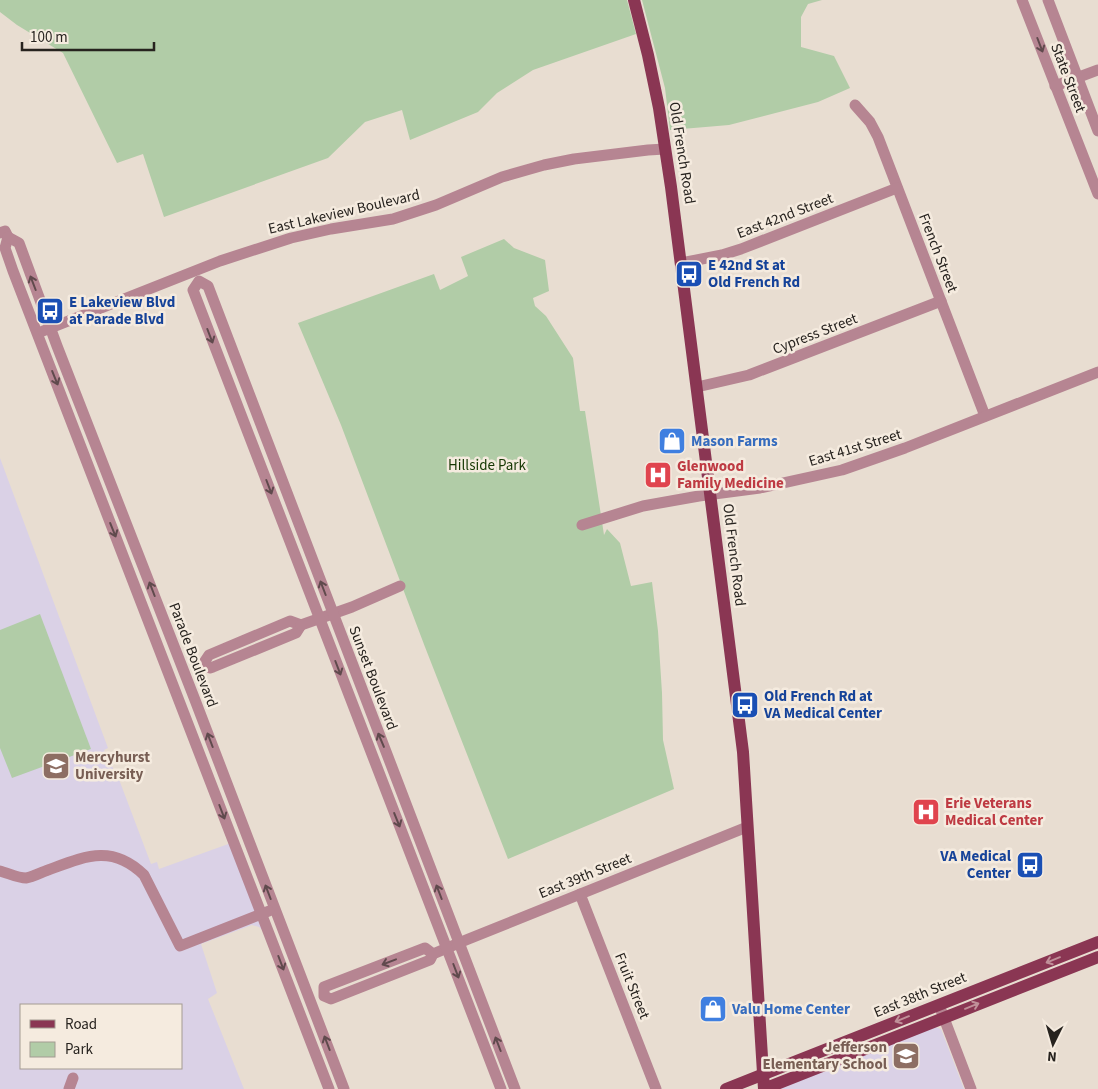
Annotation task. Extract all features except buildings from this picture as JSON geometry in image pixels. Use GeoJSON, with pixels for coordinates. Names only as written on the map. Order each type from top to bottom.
{"type":"FeatureCollection","features":[{"type":"Feature","properties":{"kind":"main road","name":"Old French Road"},"geometry":{"type":"LineString","coordinates":[[634,0],[648,54],[665,149],[740,728],[764,1089]]}},
{"type":"Feature","properties":{"kind":"main road","name":"East 38th Street"},"geometry":{"type":"LineString","coordinates":[[726,1089],[1098,942]]}},
{"type":"Feature","properties":{"kind":"main road","name":"East 38th Street"},"geometry":{"type":"LineString","coordinates":[[764,1089],[1098,957]]}},
{"type":"Feature","properties":{"kind":"street","name":"State Street"},"geometry":{"type":"LineString","coordinates":[[1022,0],[1098,194]]}},
{"type":"Feature","properties":{"kind":"street","name":"State Street"},"geometry":{"type":"LineString","coordinates":[[1048,0],[1098,131]]}},
{"type":"Feature","properties":{"kind":"street"},"geometry":{"type":"LineString","coordinates":[[1055,86],[1098,70]]}},
{"type":"Feature","properties":{"kind":"street","name":"French Street"},"geometry":{"type":"LineString","coordinates":[[855,105],[870,122],[878,137],[985,416]]}},
{"type":"Feature","properties":{"kind":"street","name":"East Lakeview Boulevard"},"geometry":{"type":"LineString","coordinates":[[37,333],[198,276],[248,251],[304,234],[380,222],[418,212],[531,168],[574,159],[665,149]]}},
{"type":"Feature","properties":{"kind":"street","name":"East 42nd Street"},"geometry":{"type":"LineString","coordinates":[[681,263],[722,255],[741,249],[897,188]]}},
{"type":"Feature","properties":{"kind":"street","name":"Parade Boulevard"},"geometry":{"type":"LineString","coordinates":[[5,234],[19,243],[50,328],[344,1089]]}},
{"type":"Feature","properties":{"kind":"street","name":"Parade Boulevard"},"geometry":{"type":"LineString","coordinates":[[5,234],[5,248],[37,333],[329,1089]]}},
{"type":"Feature","properties":{"kind":"street","name":"Sunset Boulevard"},"geometry":{"type":"LineString","coordinates":[[500,1089],[193,290],[198,276],[208,286],[515,1089]]}},
{"type":"Feature","properties":{"kind":"street","name":"Cypress Street"},"geometry":{"type":"LineString","coordinates":[[697,387],[749,375],[941,301]]}},
{"type":"Feature","properties":{"kind":"street","name":"East 41st Street"},"geometry":{"type":"LineString","coordinates":[[582,525],[643,506],[710,494],[760,488],[842,470],[905,448],[1098,372]]}},
{"type":"Feature","properties":{"kind":"street"},"geometry":{"type":"LineString","coordinates":[[169,676],[203,664],[208,655],[290,620],[301,625],[400,586]]}},
{"type":"Feature","properties":{"kind":"street","name":"East 39th Street"},"geometry":{"type":"LineString","coordinates":[[297,1006],[324,996],[324,987],[425,948],[433,954],[747,826]]}},
{"type":"Feature","properties":{"kind":"street"},"geometry":{"type":"LineString","coordinates":[[0,871],[26,878],[78,859],[101,855],[119,857],[144,875],[180,946],[275,909]]}},
{"type":"Feature","properties":{"kind":"street","name":"Fruit Street"},"geometry":{"type":"LineString","coordinates":[[580,894],[656,1089]]}},
{"type":"Feature","properties":{"kind":"street"},"geometry":{"type":"LineString","coordinates":[[939,1005],[971,1089]]}},
{"type":"Feature","properties":{"kind":"shaded area","name":"Mercyhurst University"},"geometry":{"type":"Polygon","coordinates":[[[0,458],[108,748],[104,750],[120,782],[151,864],[157,862],[159,869],[231,843],[265,933],[259,927],[252,925],[201,944],[217,993],[208,999],[244,1089],[0,1089],[0,458]]]}},
{"type":"Feature","properties":{"kind":"shaded area","name":"Jefferson Elementary School"},"geometry":{"type":"Polygon","coordinates":[[[935,1027],[941,1029],[964,1089],[777,1089],[935,1027]]]}},
{"type":"Feature","properties":{"kind":"green space"},"geometry":{"type":"Polygon","coordinates":[[[0,0],[627,0],[636,34],[533,70],[497,93],[478,112],[410,140],[402,110],[365,122],[328,158],[164,217],[143,154],[117,163],[63,53],[17,25],[0,12],[0,0]]]}},
{"type":"Feature","properties":{"kind":"green space"},"geometry":{"type":"Polygon","coordinates":[[[642,0],[822,0],[808,4],[801,17],[801,47],[834,56],[850,88],[818,102],[729,125],[670,130],[665,88],[642,0]]]}},
{"type":"Feature","properties":{"kind":"green space","name":"Hillside Park"},"geometry":{"type":"Polygon","coordinates":[[[504,239],[514,248],[545,260],[549,291],[533,298],[535,306],[546,316],[573,358],[580,411],[585,411],[604,535],[607,529],[620,543],[631,586],[652,582],[658,631],[663,740],[674,789],[508,859],[341,425],[298,323],[434,274],[440,290],[468,276],[461,257],[504,239]]]}},
{"type":"Feature","properties":{"kind":"green space"},"geometry":{"type":"Polygon","coordinates":[[[40,614],[91,749],[12,778],[0,748],[0,630],[40,614]]]}},
{"type":"Feature","properties":{"kind":"place","name":"E 42nd St at Old French Rd"},"geometry":{"type":"Point","coordinates":[689,274]}},
{"type":"Feature","properties":{"kind":"place","name":"E Lakeview Blvd at Parade Blvd"},"geometry":{"type":"Point","coordinates":[50,311]}},
{"type":"Feature","properties":{"kind":"place","name":"Mason Farms"},"geometry":{"type":"Point","coordinates":[672,441]}},
{"type":"Feature","properties":{"kind":"place","name":"Glenwood Family Medicine"},"geometry":{"type":"Point","coordinates":[658,475]}},
{"type":"Feature","properties":{"kind":"place","name":"Old French Rd at VA Medical Center"},"geometry":{"type":"Point","coordinates":[745,705]}},
{"type":"Feature","properties":{"kind":"place","name":"Mercyhurst University"},"geometry":{"type":"Point","coordinates":[56,766]}},
{"type":"Feature","properties":{"kind":"place","name":"Erie Veterans Medical Center"},"geometry":{"type":"Point","coordinates":[926,812]}},
{"type":"Feature","properties":{"kind":"place","name":"VA Medical Center"},"geometry":{"type":"Point","coordinates":[1030,865]}},
{"type":"Feature","properties":{"kind":"place","name":"Valu Home Center"},"geometry":{"type":"Point","coordinates":[713,1009]}},
{"type":"Feature","properties":{"kind":"place","name":"Jefferson Elementary School"},"geometry":{"type":"Point","coordinates":[906,1056]}}]}
